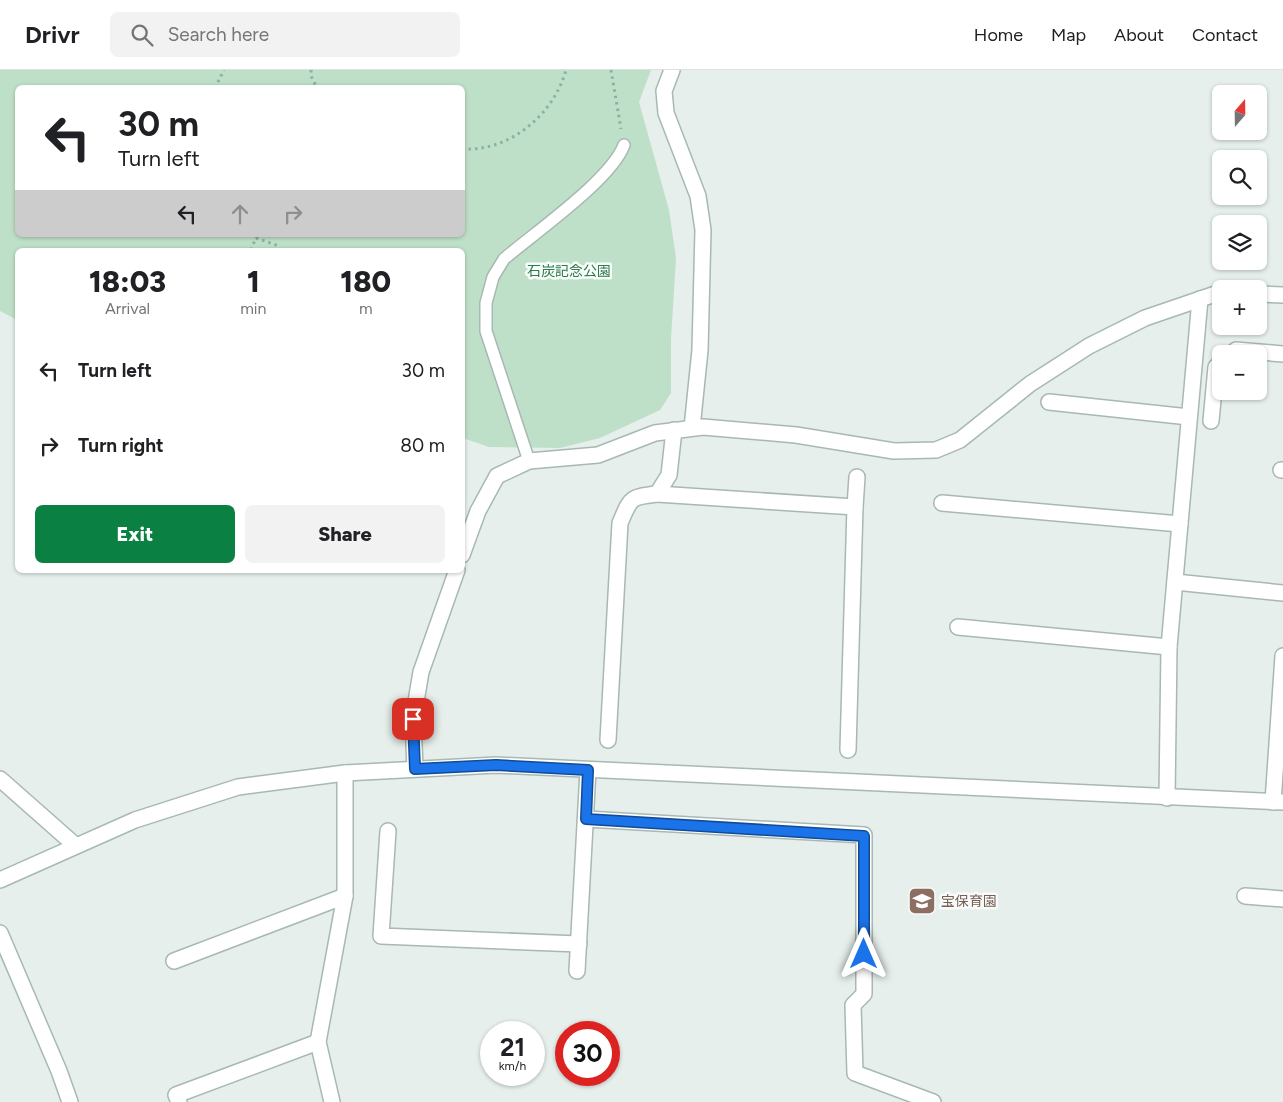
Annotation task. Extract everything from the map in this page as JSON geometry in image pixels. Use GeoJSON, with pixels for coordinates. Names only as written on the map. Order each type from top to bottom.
{"type":"FeatureCollection","features":[{"type":"Feature","properties":{"kind":"street"},"geometry":{"type":"LineString","coordinates":[[672,70],[664,91],[666,113],[698,196],[703,230],[700,350],[692,428]]}},
{"type":"Feature","properties":{"kind":"street"},"geometry":{"type":"LineString","coordinates":[[1267,294],[1283,295]]}},
{"type":"Feature","properties":{"kind":"street"},"geometry":{"type":"LineString","coordinates":[[465,547],[478,511],[497,476],[529,461],[598,456],[655,433],[704,427],[796,435],[894,452],[936,450],[960,440],[1030,384],[1089,346],[1146,318],[1212,295]]}},
{"type":"Feature","properties":{"kind":"street"},"geometry":{"type":"LineString","coordinates":[[1167,798],[1170,647],[1200,299]]}},
{"type":"Feature","properties":{"kind":"street"},"geometry":{"type":"LineString","coordinates":[[1267,353],[1283,354]]}},
{"type":"Feature","properties":{"kind":"street"},"geometry":{"type":"LineString","coordinates":[[1211,421],[1213,400]]}},
{"type":"Feature","properties":{"kind":"street"},"geometry":{"type":"LineString","coordinates":[[1049,402],[1189,418]]}},
{"type":"Feature","properties":{"kind":"street"},"geometry":{"type":"LineString","coordinates":[[657,494],[669,475],[674,430]]}},
{"type":"Feature","properties":{"kind":"street"},"geometry":{"type":"LineString","coordinates":[[848,750],[857,477]]}},
{"type":"Feature","properties":{"kind":"street"},"geometry":{"type":"LineString","coordinates":[[608,740],[620,523],[628,505],[636,496],[657,494],[855,507]]}},
{"type":"Feature","properties":{"kind":"street"},"geometry":{"type":"LineString","coordinates":[[942,503],[1180,524]]}},
{"type":"Feature","properties":{"kind":"street"},"geometry":{"type":"LineString","coordinates":[[415,769],[413,719],[421,672],[456,573]]}},
{"type":"Feature","properties":{"kind":"street"},"geometry":{"type":"LineString","coordinates":[[1175,582],[1283,593]]}},
{"type":"Feature","properties":{"kind":"street"},"geometry":{"type":"LineString","coordinates":[[958,627],[1170,647]]}},
{"type":"Feature","properties":{"kind":"street"},"geometry":{"type":"LineString","coordinates":[[0,880],[135,820],[238,787],[345,773],[496,765],[1278,802],[1283,656]]}},
{"type":"Feature","properties":{"kind":"street"},"geometry":{"type":"LineString","coordinates":[[578,972],[588,770]]}},
{"type":"Feature","properties":{"kind":"street"},"geometry":{"type":"LineString","coordinates":[[332,1102],[318,1042],[345,896],[345,773]]}},
{"type":"Feature","properties":{"kind":"street"},"geometry":{"type":"LineString","coordinates":[[0,779],[76,846]]}},
{"type":"Feature","properties":{"kind":"street"},"geometry":{"type":"LineString","coordinates":[[586,819],[864,836],[864,994],[854,1005],[855,1073],[933,1102]]}},
{"type":"Feature","properties":{"kind":"street"},"geometry":{"type":"LineString","coordinates":[[388,831],[381,936],[579,944]]}},
{"type":"Feature","properties":{"kind":"street"},"geometry":{"type":"LineString","coordinates":[[174,961],[345,896]]}},
{"type":"Feature","properties":{"kind":"street"},"geometry":{"type":"LineString","coordinates":[[1245,896],[1283,900]]}},
{"type":"Feature","properties":{"kind":"street"},"geometry":{"type":"LineString","coordinates":[[0,933],[62,1077],[70,1102]]}},
{"type":"Feature","properties":{"kind":"street"},"geometry":{"type":"LineString","coordinates":[[179,1102],[176,1095],[318,1042]]}},
{"type":"Feature","properties":{"kind":"lane"},"geometry":{"type":"LineString","coordinates":[[529,461],[486,331],[486,303],[493,277],[504,259],[600,178],[621,153],[624,145]]}},
{"type":"Feature","properties":{"kind":"path"},"geometry":{"type":"LineString","coordinates":[[216,85],[224,70]]}},
{"type":"Feature","properties":{"kind":"path"},"geometry":{"type":"LineString","coordinates":[[311,70],[311,76],[316,85]]}},
{"type":"Feature","properties":{"kind":"path"},"geometry":{"type":"LineString","coordinates":[[465,149],[490,146],[514,136],[535,122],[555,98],[563,82],[566,70]]}},
{"type":"Feature","properties":{"kind":"path"},"geometry":{"type":"LineString","coordinates":[[611,70],[624,145]]}},
{"type":"Feature","properties":{"kind":"path"},"geometry":{"type":"LineString","coordinates":[[259,237],[279,246]]}},
{"type":"Feature","properties":{"kind":"green space","name":"石炭記念公園"},"geometry":{"type":"Polygon","coordinates":[[[0,70],[651,70],[639,102],[669,210],[676,258],[671,339],[671,393],[660,410],[600,438],[560,448],[489,447],[465,439],[465,248],[15,248],[15,319],[0,311],[0,70]]]}},
{"type":"Feature","properties":{"kind":"place","name":"宝保育園"},"geometry":{"type":"Point","coordinates":[922,901]}},
{"type":"Feature","properties":{"kind":"route"},"geometry":{"type":"LineString","coordinates":[[413,719],[415,769],[496,765],[588,770],[586,819],[864,836],[864,954]]}}]}
